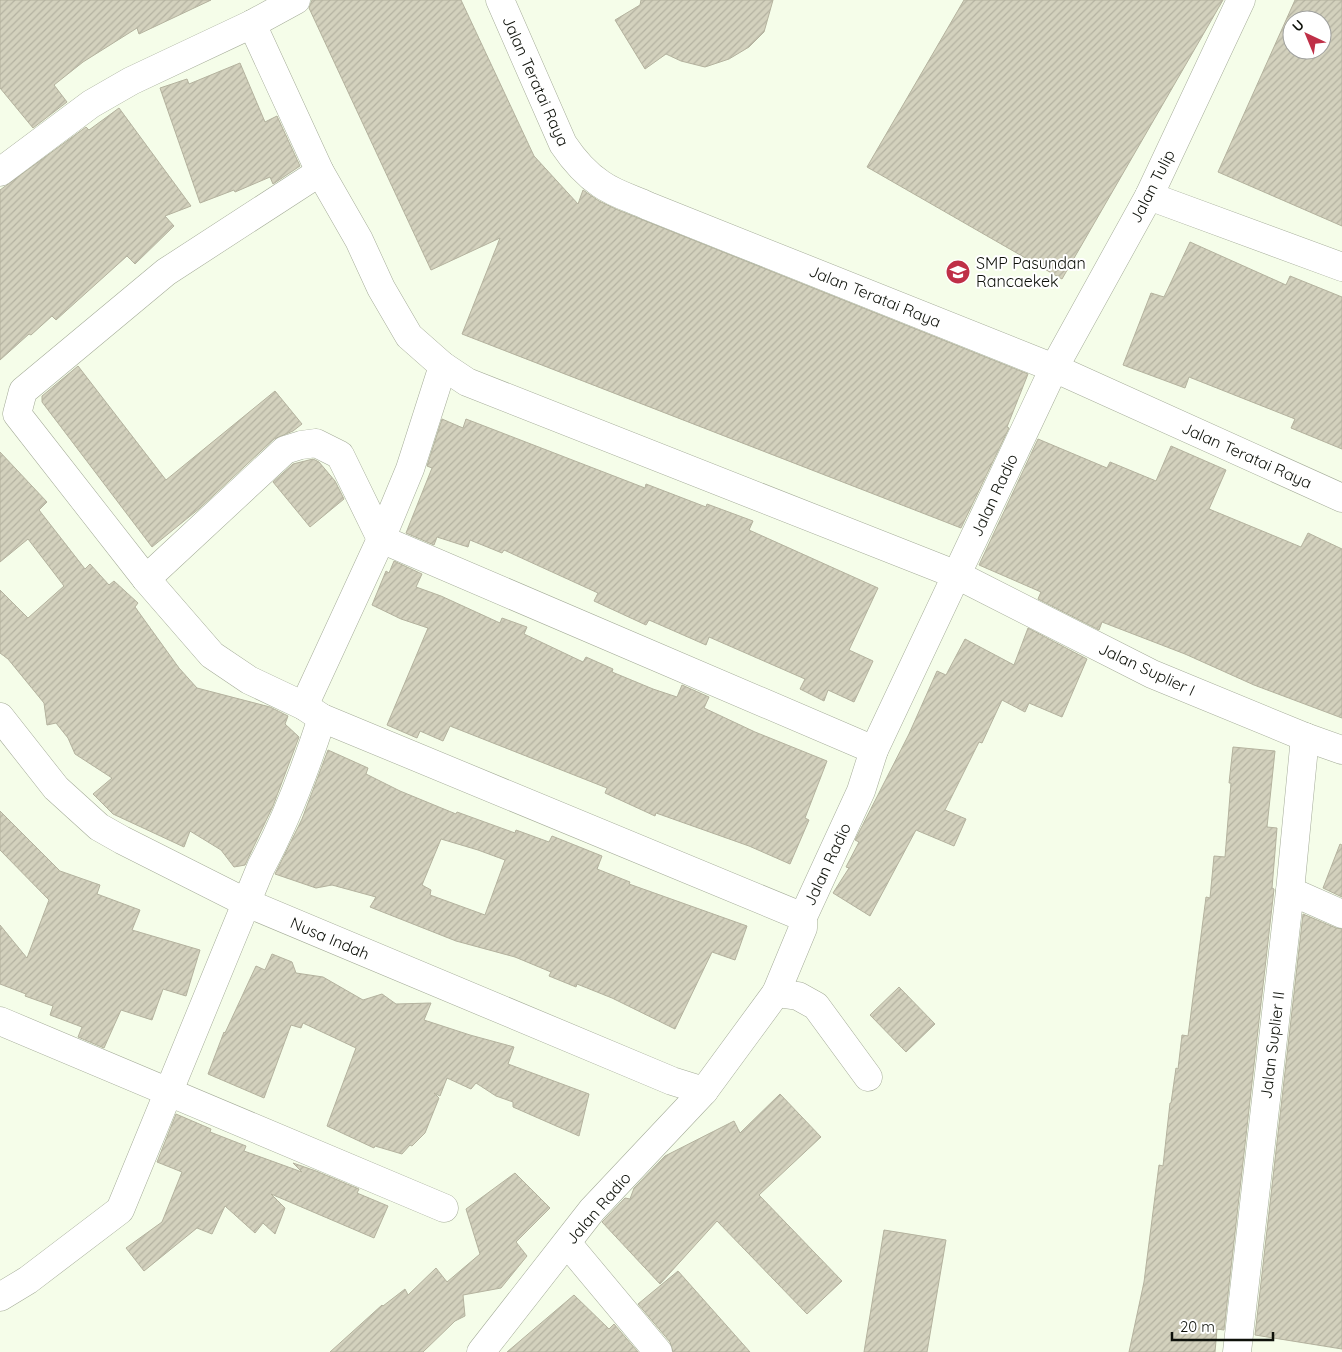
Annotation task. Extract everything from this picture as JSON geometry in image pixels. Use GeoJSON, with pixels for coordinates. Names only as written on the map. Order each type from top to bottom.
{"type":"FeatureCollection","features":[{"type":"Feature","properties":{"kind":"street"},"geometry":{"type":"LineString","coordinates":[[0,172],[91,104],[131,82],[252,24],[296,0]]}},
{"type":"Feature","properties":{"kind":"street","name":"Jalan Teratai Raya"},"geometry":{"type":"LineString","coordinates":[[500,0],[563,144],[582,168],[602,185],[657,210],[1054,368],[1342,498]]}},
{"type":"Feature","properties":{"kind":"street","name":"Jalan Tulip"},"geometry":{"type":"LineString","coordinates":[[1054,368],[1149,196],[1241,0]]}},
{"type":"Feature","properties":{"kind":"street","name":"Jalan Suplier I"},"geometry":{"type":"LineString","coordinates":[[252,24],[320,172],[359,240],[381,288],[409,336],[443,366],[467,382],[957,575],[1152,674],[1305,738],[1342,750]]}},
{"type":"Feature","properties":{"kind":"street"},"geometry":{"type":"LineString","coordinates":[[320,172],[166,272],[22,391],[17,414],[146,579],[212,655],[249,680],[313,712],[803,917]]}},
{"type":"Feature","properties":{"kind":"street"},"geometry":{"type":"LineString","coordinates":[[1149,196],[1342,266]]}},
{"type":"Feature","properties":{"kind":"street"},"geometry":{"type":"LineString","coordinates":[[0,1297],[28,1280],[120,1210],[170,1092],[261,866],[278,835],[297,792],[313,712],[410,469],[443,366]]}},
{"type":"Feature","properties":{"kind":"street","name":"Jalan Radio"},"geometry":{"type":"LineString","coordinates":[[481,1352],[592,1210],[704,1091],[776,993],[803,928],[803,917],[861,791],[874,750],[1054,368]]}},
{"type":"Feature","properties":{"kind":"street"},"geometry":{"type":"LineString","coordinates":[[146,579],[285,450],[316,443],[340,455],[381,539],[874,750]]}},
{"type":"Feature","properties":{"kind":"street","name":"Nusa Indah"},"geometry":{"type":"LineString","coordinates":[[0,717],[56,788],[99,827],[247,903],[672,1081],[704,1091]]}},
{"type":"Feature","properties":{"kind":"street","name":"Jalan Suplier II"},"geometry":{"type":"LineString","coordinates":[[1237,1352],[1290,891],[1305,738]]}},
{"type":"Feature","properties":{"kind":"street"},"geometry":{"type":"LineString","coordinates":[[1290,891],[1342,914]]}},
{"type":"Feature","properties":{"kind":"street"},"geometry":{"type":"LineString","coordinates":[[776,993],[798,996],[816,1006],[868,1077]]}},
{"type":"Feature","properties":{"kind":"street"},"geometry":{"type":"LineString","coordinates":[[0,1021],[444,1208]]}},
{"type":"Feature","properties":{"kind":"street"},"geometry":{"type":"LineString","coordinates":[[567,1243],[658,1352]]}},
{"type":"Feature","properties":{"kind":"building"},"geometry":{"type":"Polygon","coordinates":[[[0,0],[211,0],[139,34],[137,28],[83,62],[54,85],[67,102],[33,128],[0,88],[0,0]]]}},
{"type":"Feature","properties":{"kind":"building"},"geometry":{"type":"Polygon","coordinates":[[[312,0],[461,0],[534,156],[578,204],[583,190],[599,201],[618,210],[1028,374],[1007,427],[1009,428],[961,528],[462,334],[500,238],[431,270],[309,8],[312,0]]]}},
{"type":"Feature","properties":{"kind":"building"},"geometry":{"type":"Polygon","coordinates":[[[641,0],[773,0],[764,32],[749,47],[729,59],[705,67],[681,61],[666,54],[645,69],[615,20],[640,5],[641,0]]]}},
{"type":"Feature","properties":{"kind":"building","name":"SMP Pasundan Rancaekek"},"geometry":{"type":"Polygon","coordinates":[[[964,0],[1223,0],[1062,279],[867,167],[964,0]]]}},
{"type":"Feature","properties":{"kind":"building"},"geometry":{"type":"Polygon","coordinates":[[[1295,0],[1342,0],[1342,226],[1218,172],[1282,29],[1282,60],[1332,60],[1332,10],[1291,10],[1295,0]]]}},
{"type":"Feature","properties":{"kind":"building"},"geometry":{"type":"Polygon","coordinates":[[[240,63],[265,122],[277,116],[300,166],[273,184],[270,177],[235,192],[234,190],[200,203],[160,88],[187,79],[189,84],[240,63]]]}},
{"type":"Feature","properties":{"kind":"building"},"geometry":{"type":"Polygon","coordinates":[[[119,108],[191,206],[165,216],[174,226],[135,264],[127,256],[56,320],[52,316],[0,360],[0,190],[86,127],[89,130],[119,108]]]}},
{"type":"Feature","properties":{"kind":"building"},"geometry":{"type":"Polygon","coordinates":[[[1190,242],[1286,285],[1290,276],[1342,297],[1342,449],[1291,428],[1295,419],[1189,377],[1185,388],[1123,365],[1151,293],[1164,297],[1190,242]]]}},
{"type":"Feature","properties":{"kind":"building"},"geometry":{"type":"Polygon","coordinates":[[[78,366],[166,480],[275,391],[302,424],[293,431],[274,439],[200,508],[152,547],[42,402],[42,396],[78,366]]]}},
{"type":"Feature","properties":{"kind":"building"},"geometry":{"type":"Polygon","coordinates":[[[442,419],[463,428],[466,419],[645,488],[646,484],[706,507],[707,504],[753,521],[749,530],[878,588],[849,650],[873,661],[854,702],[828,690],[824,701],[800,689],[805,679],[709,637],[706,645],[649,620],[646,625],[594,601],[598,593],[504,550],[502,553],[470,540],[468,547],[437,537],[434,545],[406,533],[432,468],[427,466],[442,419]]]}},
{"type":"Feature","properties":{"kind":"building"},"geometry":{"type":"Polygon","coordinates":[[[1038,439],[1107,468],[1110,462],[1156,481],[1171,446],[1226,470],[1209,509],[1301,547],[1308,533],[1342,549],[1342,718],[1254,685],[1185,654],[1102,622],[1099,630],[1038,599],[1041,592],[979,565],[1038,439]]]}},
{"type":"Feature","properties":{"kind":"building"},"geometry":{"type":"Polygon","coordinates":[[[0,452],[47,502],[39,510],[85,569],[90,564],[109,585],[114,581],[138,603],[135,607],[179,668],[197,688],[270,707],[288,716],[285,724],[299,737],[273,806],[245,865],[234,867],[221,850],[190,831],[184,847],[113,814],[93,794],[112,778],[75,754],[68,738],[56,723],[47,725],[44,703],[8,659],[0,653],[0,590],[28,618],[64,586],[28,539],[0,562],[0,452]]]}},
{"type":"Feature","properties":{"kind":"building"},"geometry":{"type":"Polygon","coordinates":[[[313,459],[319,462],[335,481],[344,499],[310,527],[273,482],[293,464],[313,459]]]}},
{"type":"Feature","properties":{"kind":"building"},"geometry":{"type":"Polygon","coordinates":[[[394,561],[422,574],[416,587],[441,596],[500,623],[502,618],[527,627],[524,634],[583,662],[586,657],[613,669],[612,672],[653,689],[677,697],[682,685],[709,697],[704,708],[755,732],[827,761],[805,818],[809,820],[790,864],[749,846],[656,813],[655,816],[605,793],[607,788],[450,726],[443,741],[420,731],[417,738],[387,725],[428,628],[401,619],[372,605],[386,571],[389,573],[394,561]]]}},
{"type":"Feature","properties":{"kind":"building"},"geometry":{"type":"Polygon","coordinates":[[[1028,628],[1087,659],[1062,717],[1029,703],[1025,712],[1002,700],[982,743],[979,742],[945,810],[966,819],[954,846],[916,830],[870,916],[833,893],[849,868],[846,867],[859,842],[855,840],[909,734],[937,671],[946,675],[965,639],[1014,665],[1028,628]]]}},
{"type":"Feature","properties":{"kind":"building"},"geometry":{"type":"Polygon","coordinates":[[[1233,747],[1275,751],[1267,827],[1277,828],[1272,888],[1274,889],[1224,1330],[1217,1329],[1215,1352],[1129,1352],[1144,1282],[1159,1165],[1163,1166],[1170,1103],[1176,1068],[1178,1069],[1182,1035],[1188,1036],[1206,897],[1210,898],[1214,856],[1225,857],[1233,747]]]}},
{"type":"Feature","properties":{"kind":"building"},"geometry":{"type":"Polygon","coordinates":[[[328,750],[368,768],[366,774],[400,791],[456,814],[457,812],[515,833],[516,830],[549,842],[552,836],[602,856],[597,869],[630,882],[629,884],[747,926],[735,960],[712,952],[675,1029],[612,998],[577,984],[576,987],[549,976],[551,972],[515,957],[456,941],[370,907],[376,897],[332,885],[316,888],[275,874],[302,819],[328,750]],[[441,839],[422,885],[431,890],[430,895],[485,915],[505,860],[441,839]]]}},
{"type":"Feature","properties":{"kind":"building"},"geometry":{"type":"Polygon","coordinates":[[[0,811],[60,871],[100,885],[97,894],[140,910],[132,930],[200,950],[186,996],[163,989],[152,1020],[121,1010],[104,1048],[78,1037],[82,1027],[50,1015],[53,1006],[0,984],[0,925],[27,958],[49,900],[0,850],[0,811]]]}},
{"type":"Feature","properties":{"kind":"building"},"geometry":{"type":"Polygon","coordinates":[[[1340,844],[1342,845],[1342,897],[1323,888],[1340,844]]]}},
{"type":"Feature","properties":{"kind":"building"},"geometry":{"type":"Polygon","coordinates":[[[1303,914],[1342,929],[1342,1349],[1255,1335],[1303,914]]]}},
{"type":"Feature","properties":{"kind":"building"},"geometry":{"type":"Polygon","coordinates":[[[272,954],[292,962],[296,973],[323,977],[363,1000],[382,994],[396,1004],[431,1003],[424,1020],[514,1047],[508,1064],[589,1094],[579,1136],[513,1107],[513,1102],[496,1096],[476,1083],[471,1089],[447,1078],[440,1096],[434,1093],[439,1098],[425,1133],[412,1146],[410,1145],[402,1154],[375,1146],[374,1148],[327,1126],[356,1048],[303,1023],[301,1028],[291,1025],[264,1098],[208,1074],[224,1032],[256,966],[265,970],[272,954]]]}},
{"type":"Feature","properties":{"kind":"building"},"geometry":{"type":"Polygon","coordinates":[[[899,987],[935,1024],[906,1052],[870,1015],[899,987]]]}},
{"type":"Feature","properties":{"kind":"building"},"geometry":{"type":"Polygon","coordinates":[[[780,1094],[821,1137],[759,1195],[842,1281],[807,1314],[717,1221],[660,1284],[602,1222],[625,1198],[630,1199],[634,1188],[665,1156],[734,1121],[740,1133],[780,1094]]]}},
{"type":"Feature","properties":{"kind":"building"},"geometry":{"type":"Polygon","coordinates":[[[176,1114],[211,1129],[210,1132],[246,1146],[244,1151],[302,1172],[293,1163],[316,1171],[359,1189],[357,1193],[388,1206],[374,1238],[271,1194],[285,1208],[275,1234],[263,1223],[255,1233],[225,1206],[212,1234],[197,1228],[144,1271],[126,1248],[162,1222],[182,1172],[157,1162],[176,1114]]]}},
{"type":"Feature","properties":{"kind":"building"},"geometry":{"type":"Polygon","coordinates":[[[515,1173],[550,1208],[516,1242],[527,1256],[501,1288],[463,1295],[465,1316],[455,1321],[423,1352],[330,1352],[382,1305],[405,1289],[408,1295],[436,1268],[447,1282],[480,1254],[466,1209],[515,1173]]]}},
{"type":"Feature","properties":{"kind":"building"},"geometry":{"type":"Polygon","coordinates":[[[884,1230],[946,1240],[927,1352],[864,1352],[884,1230]]]}},
{"type":"Feature","properties":{"kind":"building"},"geometry":{"type":"Polygon","coordinates":[[[678,1271],[750,1352],[673,1352],[670,1342],[638,1304],[678,1271]]]}},
{"type":"Feature","properties":{"kind":"building"},"geometry":{"type":"Polygon","coordinates":[[[574,1295],[609,1329],[614,1324],[638,1352],[507,1352],[574,1295]]]}},
{"type":"Feature","properties":{"kind":"place","name":"SMP Pasundan Rancaekek"},"geometry":{"type":"Point","coordinates":[958,272]}}]}
